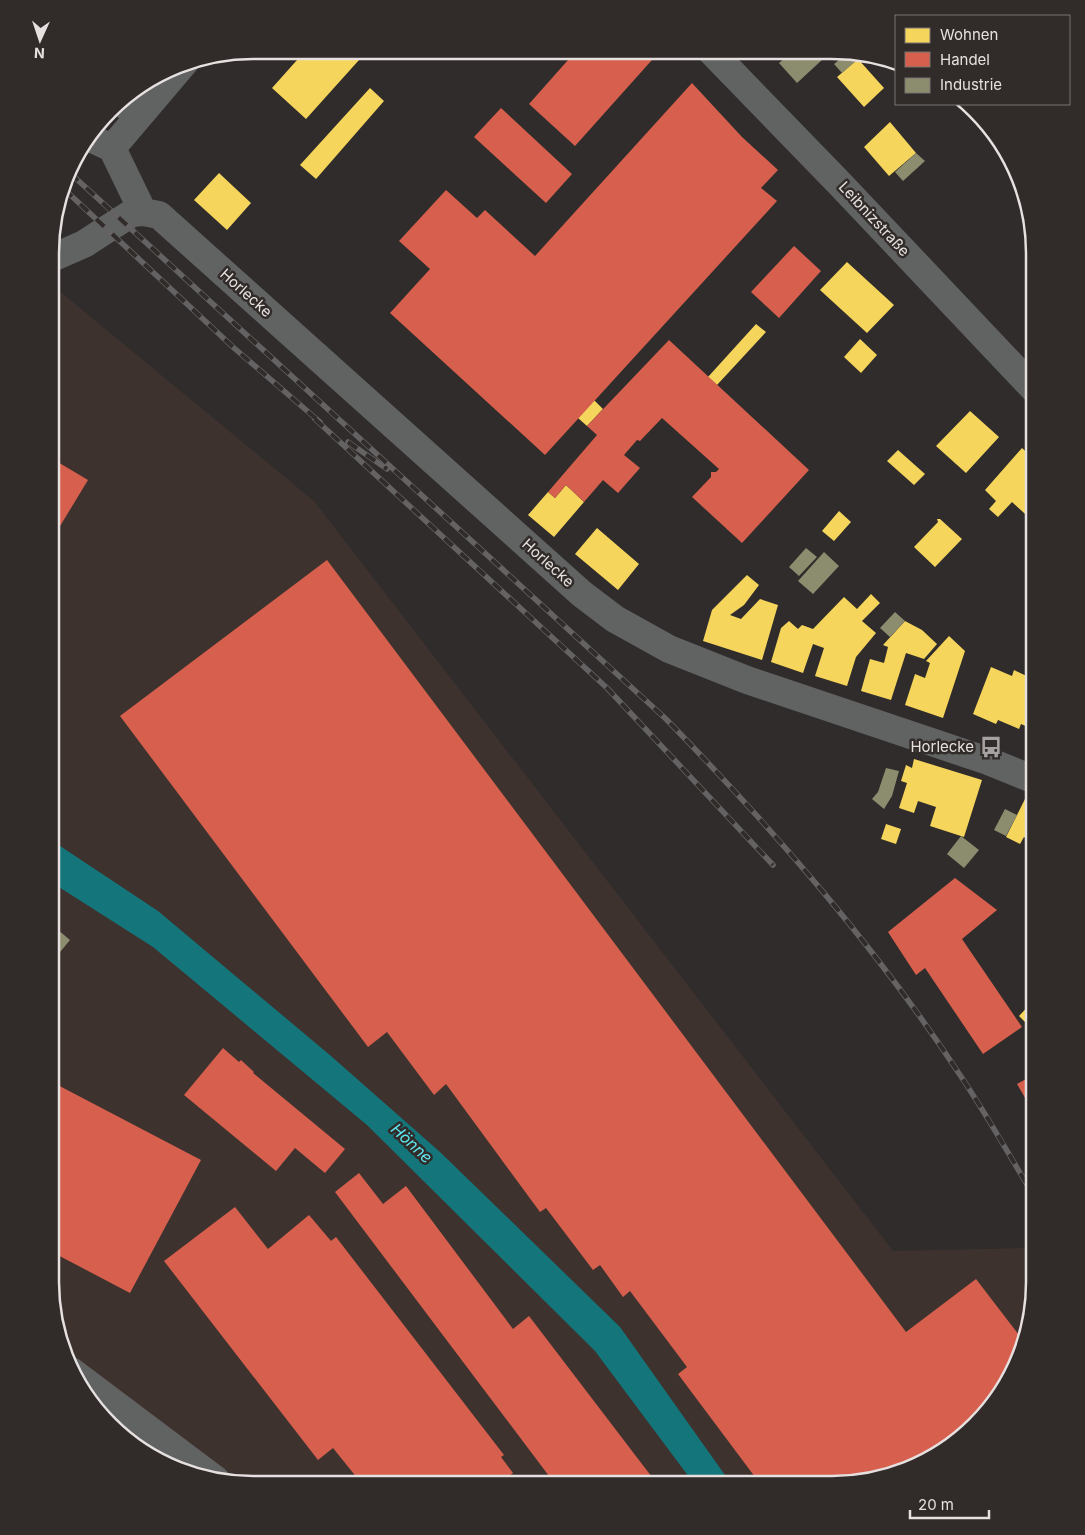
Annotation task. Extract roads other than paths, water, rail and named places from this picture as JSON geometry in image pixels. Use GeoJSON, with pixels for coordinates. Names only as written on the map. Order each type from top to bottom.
{"type":"FeatureCollection","features":[{"type":"Feature","properties":{"kind":"street","name":"Leibnizstraße"},"geometry":{"type":"LineString","coordinates":[[718,59],[841,184],[1026,380]]}},
{"type":"Feature","properties":{"kind":"street"},"geometry":{"type":"LineString","coordinates":[[59,255],[84,244],[121,218],[132,213],[143,212],[100,143],[129,108],[160,82]]}},
{"type":"Feature","properties":{"kind":"street","name":"Horlecke"},"geometry":{"type":"LineString","coordinates":[[143,212],[159,215],[574,587],[615,618],[669,649],[747,680],[988,761],[1026,776]]}},
{"type":"Feature","properties":{"kind":"street"},"geometry":{"type":"LineString","coordinates":[[87,1383],[203,1470]]}},
{"type":"Feature","properties":{"kind":"water","name":"Hönne"},"geometry":{"type":"Polygon","coordinates":[[[59,845],[158,911],[331,1056],[440,1152],[620,1327],[726,1476],[688,1476],[595,1351],[367,1125],[153,947],[59,887],[59,845]]]}},
{"type":"Feature","properties":{"kind":"railway"},"geometry":{"type":"LineString","coordinates":[[74,176],[666,719],[706,761],[823,891],[895,983],[972,1093],[1026,1183]]}},
{"type":"Feature","properties":{"kind":"railway"},"geometry":{"type":"LineString","coordinates":[[68,193],[234,348],[320,422]]}},
{"type":"Feature","properties":{"kind":"railway"},"geometry":{"type":"LineString","coordinates":[[315,419],[607,688],[773,865]]}},
{"type":"Feature","properties":{"kind":"railway"},"geometry":{"type":"LineString","coordinates":[[348,442],[387,469]]}},
{"type":"Feature","properties":{"kind":"place","name":"Horlecke"},"geometry":{"type":"Point","coordinates":[991,747]}}]}
